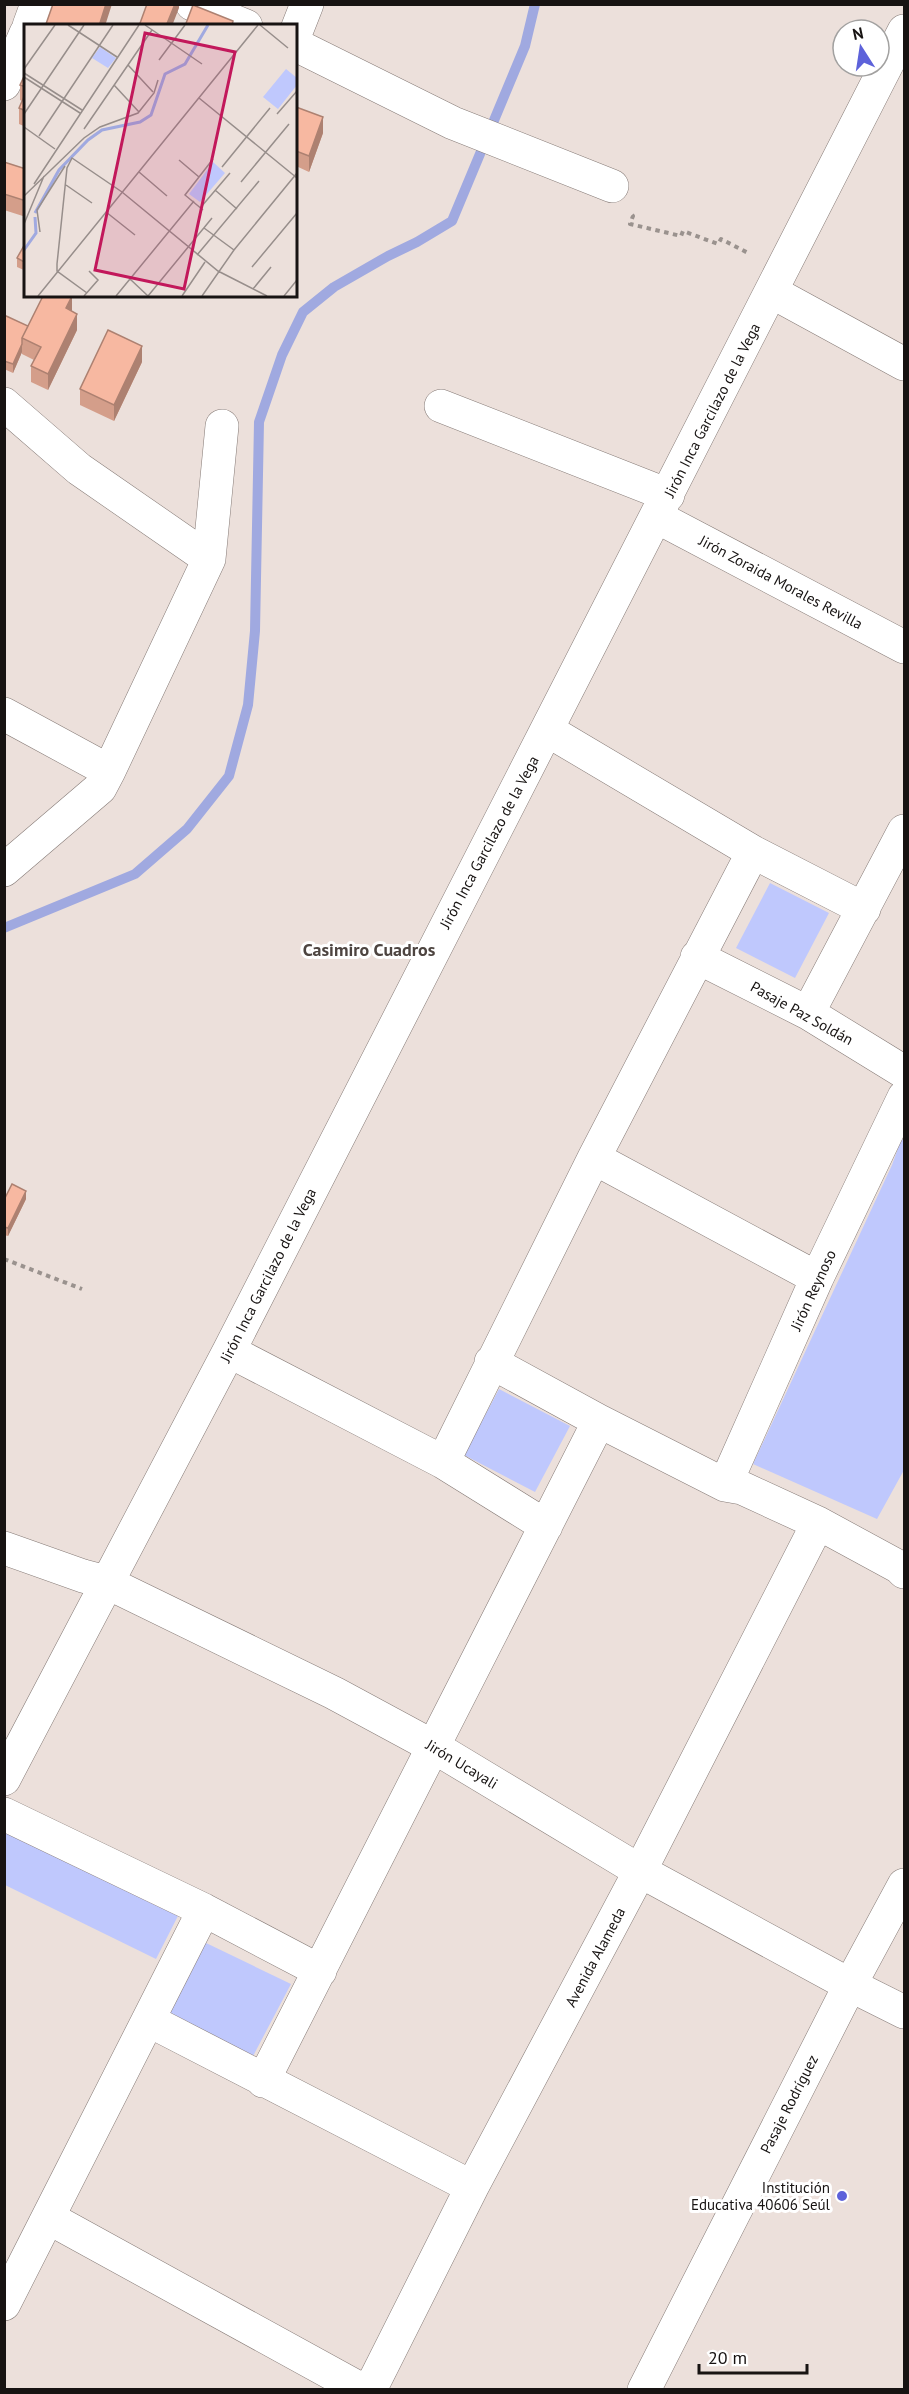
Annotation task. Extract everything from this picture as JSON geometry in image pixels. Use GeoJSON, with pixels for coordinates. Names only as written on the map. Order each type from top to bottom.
{"type":"FeatureCollection","features":[{"type":"Feature","properties":{"kind":"street"},"geometry":{"type":"LineString","coordinates":[[30,24],[37,4]]}},
{"type":"Feature","properties":{"kind":"street"},"geometry":{"type":"LineString","coordinates":[[192,4],[241,24]]}},
{"type":"Feature","properties":{"kind":"street"},"geometry":{"type":"LineString","coordinates":[[297,29],[307,4]]}},
{"type":"Feature","properties":{"kind":"street","name":"Jirón Inca Garcilazo de la Vega"},"geometry":{"type":"LineString","coordinates":[[4,1779],[229,1351],[904,31]]}},
{"type":"Feature","properties":{"kind":"street"},"geometry":{"type":"LineString","coordinates":[[4,84],[24,38]]}},
{"type":"Feature","properties":{"kind":"street"},"geometry":{"type":"LineString","coordinates":[[297,45],[453,123],[607,191]]}},
{"type":"Feature","properties":{"kind":"street"},"geometry":{"type":"LineString","coordinates":[[772,292],[904,364]]}},
{"type":"Feature","properties":{"kind":"street"},"geometry":{"type":"LineString","coordinates":[[4,404],[79,469],[209,559]]}},
{"type":"Feature","properties":{"kind":"street","name":"Jirón Zoraida Morales Revilla"},"geometry":{"type":"LineString","coordinates":[[441,405],[662,506],[904,647]]}},
{"type":"Feature","properties":{"kind":"street"},"geometry":{"type":"LineString","coordinates":[[4,870],[100,788],[109,771],[209,559],[222,426]]}},
{"type":"Feature","properties":{"kind":"street"},"geometry":{"type":"LineString","coordinates":[[4,714],[109,771]]}},
{"type":"Feature","properties":{"kind":"street"},"geometry":{"type":"LineString","coordinates":[[548,730],[753,852],[864,909]]}},
{"type":"Feature","properties":{"kind":"street"},"geometry":{"type":"LineString","coordinates":[[808,1014],[904,831]]}},
{"type":"Feature","properties":{"kind":"street"},"geometry":{"type":"LineString","coordinates":[[443,1462],[594,1158],[753,852]]}},
{"type":"Feature","properties":{"kind":"street","name":"Pasaje Paz Soldán"},"geometry":{"type":"LineString","coordinates":[[697,957],[808,1014],[904,1072]]}},
{"type":"Feature","properties":{"kind":"street","name":"Jirón Reynoso"},"geometry":{"type":"LineString","coordinates":[[725,1485],[817,1278],[904,1096]]}},
{"type":"Feature","properties":{"kind":"street"},"geometry":{"type":"LineString","coordinates":[[594,1158],[817,1278]]}},
{"type":"Feature","properties":{"kind":"street"},"geometry":{"type":"LineString","coordinates":[[229,1351],[443,1462],[546,1526]]}},
{"type":"Feature","properties":{"kind":"street"},"geometry":{"type":"LineString","coordinates":[[491,1362],[599,1421],[725,1485],[742,1488],[903,1565]]}},
{"type":"Feature","properties":{"kind":"street"},"geometry":{"type":"LineString","coordinates":[[263,2081],[599,1421]]}},
{"type":"Feature","properties":{"kind":"street","name":"Avenida Alameda"},"geometry":{"type":"LineString","coordinates":[[369,2390],[472,2187],[640,1871],[818,1523]]}},
{"type":"Feature","properties":{"kind":"street","name":"Jirón Ucayali"},"geometry":{"type":"LineString","coordinates":[[4,1548],[106,1582],[334,1693],[434,1747],[640,1871],[904,2012]]}},
{"type":"Feature","properties":{"kind":"street"},"geometry":{"type":"LineString","coordinates":[[4,1814],[204,1910],[320,1971]]}},
{"type":"Feature","properties":{"kind":"street","name":"Pasaje Rodríguez"},"geometry":{"type":"LineString","coordinates":[[644,2390],[850,1985],[904,1885]]}},
{"type":"Feature","properties":{"kind":"street"},"geometry":{"type":"LineString","coordinates":[[4,2304],[150,2021],[204,1910]]}},
{"type":"Feature","properties":{"kind":"street"},"geometry":{"type":"LineString","coordinates":[[150,2021],[472,2187]]}},
{"type":"Feature","properties":{"kind":"street"},"geometry":{"type":"LineString","coordinates":[[49,2218],[362,2390]]}},
{"type":"Feature","properties":{"kind":"path"},"geometry":{"type":"LineString","coordinates":[[607,191],[633,216],[630,224],[681,236],[683,231],[718,244],[721,239],[753,256]]}},
{"type":"Feature","properties":{"kind":"path"},"geometry":{"type":"LineString","coordinates":[[4,1259],[82,1289]]}},
{"type":"Feature","properties":{"kind":"shaded area"},"geometry":{"type":"Polygon","coordinates":[[[770,883],[829,913],[795,978],[736,948],[770,883]]]}},
{"type":"Feature","properties":{"kind":"shaded area"},"geometry":{"type":"Polygon","coordinates":[[[904,1139],[904,1470],[877,1519],[753,1464],[892,1165],[901,1140],[904,1139]]]}},
{"type":"Feature","properties":{"kind":"shaded area"},"geometry":{"type":"Polygon","coordinates":[[[499,1389],[570,1426],[535,1492],[464,1455],[499,1389]]]}},
{"type":"Feature","properties":{"kind":"shaded area"},"geometry":{"type":"Polygon","coordinates":[[[7,1828],[180,1912],[156,1959],[5,1885],[4,1833],[7,1828]]]}},
{"type":"Feature","properties":{"kind":"shaded area"},"geometry":{"type":"Polygon","coordinates":[[[204,1942],[291,1984],[252,2058],[168,2014],[204,1942]]]}},
{"type":"Feature","properties":{"kind":"building"},"geometry":{"type":"Polygon","coordinates":[[[53,4],[106,4],[100,24],[46,24],[53,4]]]}},
{"type":"Feature","properties":{"kind":"building"},"geometry":{"type":"Polygon","coordinates":[[[147,4],[175,4],[167,24],[140,24],[147,4]]]}},
{"type":"Feature","properties":{"kind":"building"},"geometry":{"type":"Polygon","coordinates":[[[193,5],[233,21],[232,24],[186,24],[193,5]]]}},
{"type":"Feature","properties":{"kind":"building"},"geometry":{"type":"Polygon","coordinates":[[[24,97],[24,110],[19,108],[24,97]]]}},
{"type":"Feature","properties":{"kind":"building"},"geometry":{"type":"Polygon","coordinates":[[[297,107],[323,117],[309,156],[297,151],[297,107]]]}},
{"type":"Feature","properties":{"kind":"building"},"geometry":{"type":"Polygon","coordinates":[[[4,162],[24,168],[24,200],[4,194],[4,162]]]}},
{"type":"Feature","properties":{"kind":"building"},"geometry":{"type":"Polygon","coordinates":[[[24,246],[24,262],[17,258],[24,246]]]}},
{"type":"Feature","properties":{"kind":"building"},"geometry":{"type":"Polygon","coordinates":[[[42,297],[72,297],[66,308],[77,314],[48,374],[31,366],[41,347],[22,338],[42,297]]]}},
{"type":"Feature","properties":{"kind":"building"},"geometry":{"type":"Polygon","coordinates":[[[4,315],[28,326],[13,364],[4,361],[4,315]]]}},
{"type":"Feature","properties":{"kind":"building"},"geometry":{"type":"Polygon","coordinates":[[[108,330],[142,346],[114,405],[80,389],[108,330]]]}},
{"type":"Feature","properties":{"kind":"building"},"geometry":{"type":"Polygon","coordinates":[[[12,1184],[26,1191],[8,1228],[4,1227],[4,1200],[12,1184]]]}},
{"type":"Feature","properties":{"kind":"waterway"},"geometry":{"type":"LineString","coordinates":[[4,928],[135,874],[187,829],[229,776],[248,705],[255,631],[259,422],[282,355],[303,312],[334,287],[452,221],[525,46],[535,4]]}},
{"type":"Feature","properties":{"kind":"place","name":"Institución Educativa 40606 Seúl"},"geometry":{"type":"Point","coordinates":[842,2196]}},
{"type":"Feature","properties":{"kind":"district","name":"Casimiro Cuadros"},"geometry":{"type":"Point","coordinates":[369,949]}}]}
